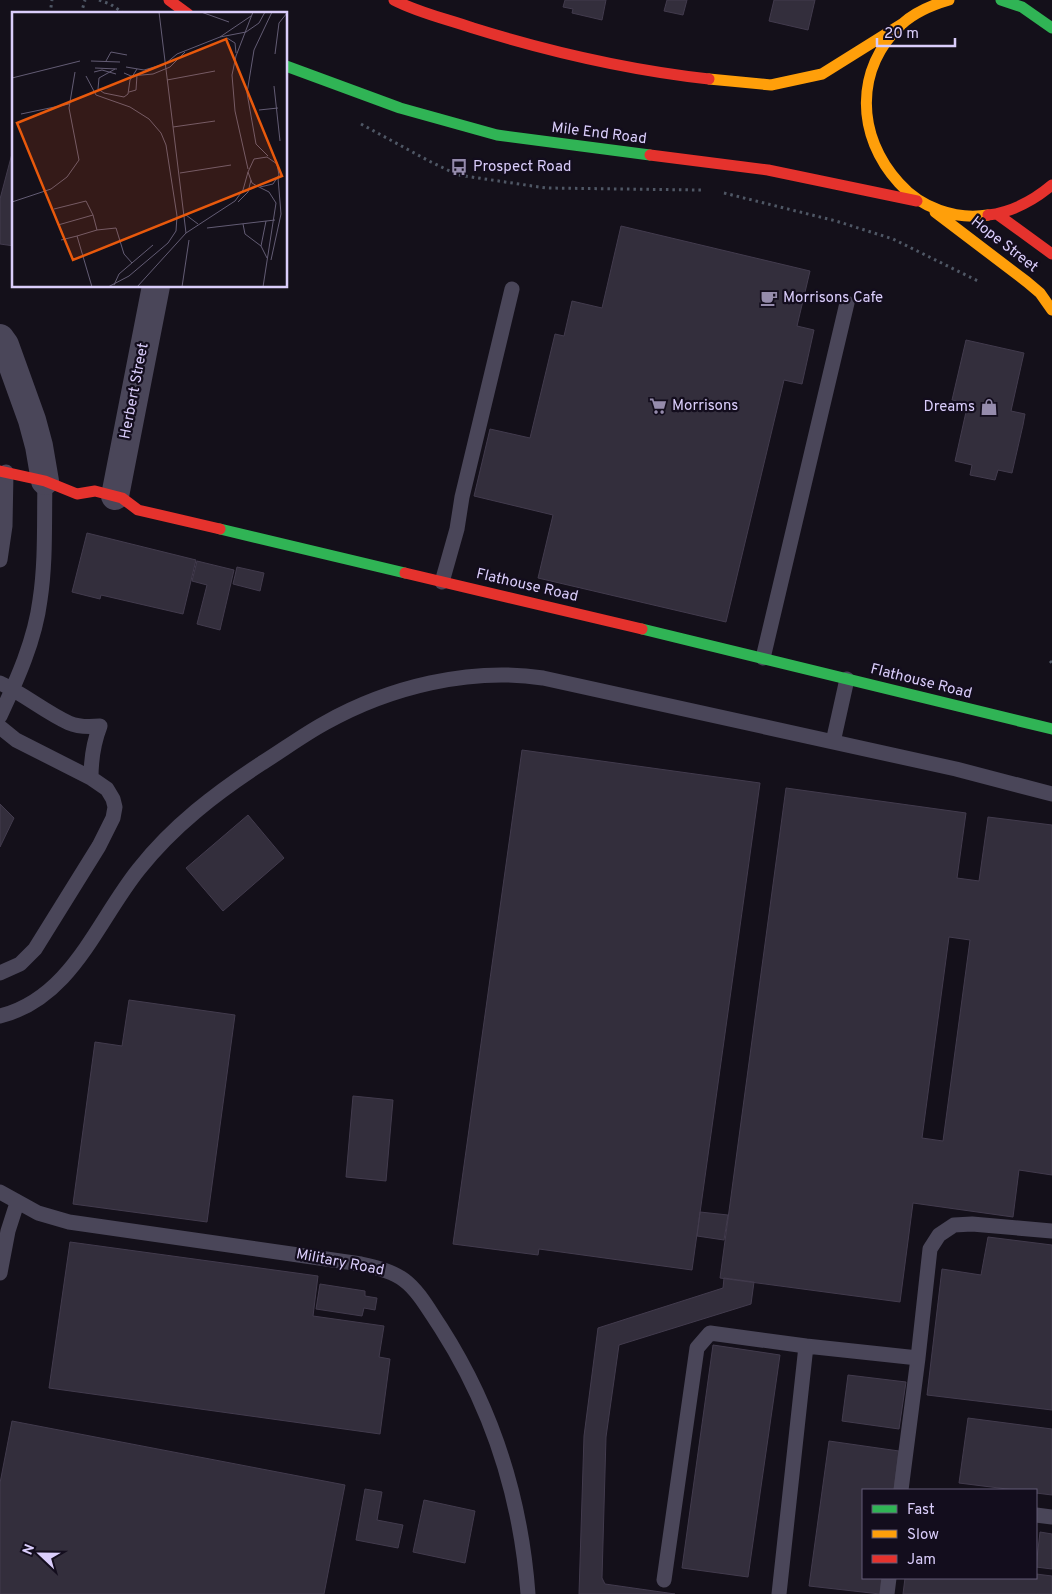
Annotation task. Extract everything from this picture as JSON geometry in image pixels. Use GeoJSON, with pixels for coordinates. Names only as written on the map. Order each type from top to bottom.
{"type":"FeatureCollection","features":[{"type":"Feature","properties":{"kind":"main road"},"geometry":{"type":"LineString","coordinates":[[169,0],[185,12]]}},
{"type":"Feature","properties":{"kind":"main road"},"geometry":{"type":"LineString","coordinates":[[394,0],[410,8],[509,39],[631,67],[703,78],[771,85],[822,74],[938,2]]}},
{"type":"Feature","properties":{"kind":"main road"},"geometry":{"type":"LineString","coordinates":[[1001,0],[1040,14]]}},
{"type":"Feature","properties":{"kind":"main road"},"geometry":{"type":"LineString","coordinates":[[902,24],[886,42],[874,63],[867,87],[865,111],[869,136],[878,158],[892,178],[917,201],[932,209],[974,217],[997,214],[1016,208],[1035,199],[1052,185]]}},
{"type":"Feature","properties":{"kind":"main road","name":"Mile End Road"},"geometry":{"type":"LineString","coordinates":[[288,67],[400,108],[497,135],[768,170],[917,201]]}},
{"type":"Feature","properties":{"kind":"main road","name":"Hope Street"},"geometry":{"type":"LineString","coordinates":[[932,209],[1027,282],[1040,293],[1052,310]]}},
{"type":"Feature","properties":{"kind":"main road","name":"Hope Street"},"geometry":{"type":"LineString","coordinates":[[997,214],[1052,254]]}},
{"type":"Feature","properties":{"kind":"main road","name":"Flathouse Road"},"geometry":{"type":"LineString","coordinates":[[2,466],[77,494],[95,490],[122,498],[138,510],[763,658],[1052,729]]}},
{"type":"Feature","properties":{"kind":"street","name":"Herbert Street"},"geometry":{"type":"LineString","coordinates":[[115,496],[156,288]]}},
{"type":"Feature","properties":{"kind":"street"},"geometry":{"type":"LineString","coordinates":[[0,338],[5,345],[32,420],[45,481]]}},
{"type":"Feature","properties":{"kind":"lane"},"geometry":{"type":"LineString","coordinates":[[442,582],[456,530],[462,497],[512,289]]}},
{"type":"Feature","properties":{"kind":"lane"},"geometry":{"type":"LineString","coordinates":[[763,658],[847,303]]}},
{"type":"Feature","properties":{"kind":"lane"},"geometry":{"type":"LineString","coordinates":[[0,560],[5,526],[2,466]]}},
{"type":"Feature","properties":{"kind":"lane"},"geometry":{"type":"LineString","coordinates":[[0,716],[6,686],[33,633],[40,600],[43,572],[45,481]]}},
{"type":"Feature","properties":{"kind":"lane"},"geometry":{"type":"LineString","coordinates":[[0,1016],[29,1005],[49,990],[73,967],[138,870],[170,834],[196,811],[244,775],[319,726],[400,690],[480,676],[533,676],[992,778],[1052,794]]}},
{"type":"Feature","properties":{"kind":"lane"},"geometry":{"type":"LineString","coordinates":[[833,742],[847,679]]}},
{"type":"Feature","properties":{"kind":"lane"},"geometry":{"type":"LineString","coordinates":[[6,686],[70,723],[86,727],[100,726],[94,740],[91,778]]}},
{"type":"Feature","properties":{"kind":"lane"},"geometry":{"type":"LineString","coordinates":[[0,727],[16,740],[91,778],[107,789],[115,807],[110,825],[100,846],[35,949],[20,964],[0,973]]}},
{"type":"Feature","properties":{"kind":"lane","name":"Military Road"},"geometry":{"type":"LineString","coordinates":[[0,1192],[38,1213],[70,1222],[361,1264],[386,1271],[404,1280],[412,1288],[455,1350],[490,1421],[515,1507],[528,1594]]}},
{"type":"Feature","properties":{"kind":"lane"},"geometry":{"type":"LineString","coordinates":[[0,1273],[8,1231],[17,1203]]}},
{"type":"Feature","properties":{"kind":"lane"},"geometry":{"type":"LineString","coordinates":[[901,1489],[930,1249],[939,1236],[954,1225],[972,1224],[1052,1231]]}},
{"type":"Feature","properties":{"kind":"lane"},"geometry":{"type":"LineString","coordinates":[[664,1580],[697,1348],[710,1333],[918,1358]]}},
{"type":"Feature","properties":{"kind":"lane"},"geometry":{"type":"LineString","coordinates":[[779,1594],[806,1346]]}},
{"type":"Feature","properties":{"kind":"lane"},"geometry":{"type":"LineString","coordinates":[[1037,1515],[1052,1517]]}},
{"type":"Feature","properties":{"kind":"lane"},"geometry":{"type":"LineString","coordinates":[[887,1594],[889,1579]]}},
{"type":"Feature","properties":{"kind":"path"},"geometry":{"type":"LineString","coordinates":[[82,12],[86,0]]}},
{"type":"Feature","properties":{"kind":"path"},"geometry":{"type":"LineString","coordinates":[[99,0],[110,4],[122,12]]}},
{"type":"Feature","properties":{"kind":"path"},"geometry":{"type":"LineString","coordinates":[[360,124],[458,175],[546,188],[703,190]]}},
{"type":"Feature","properties":{"kind":"path"},"geometry":{"type":"LineString","coordinates":[[722,193],[836,221],[893,239],[986,285]]}},
{"type":"Feature","properties":{"kind":"building"},"geometry":{"type":"Polygon","coordinates":[[[565,0],[606,0],[602,20],[572,13],[573,9],[563,7],[565,0]]]}},
{"type":"Feature","properties":{"kind":"building"},"geometry":{"type":"Polygon","coordinates":[[[667,0],[687,0],[683,15],[664,11],[667,0]]]}},
{"type":"Feature","properties":{"kind":"building"},"geometry":{"type":"Polygon","coordinates":[[[774,0],[815,0],[808,30],[769,21],[774,0]]]}},
{"type":"Feature","properties":{"kind":"building"},"geometry":{"type":"Polygon","coordinates":[[[12,154],[12,246],[0,244],[0,199],[12,154]]]}},
{"type":"Feature","properties":{"kind":"building","name":"Morrisons"},"geometry":{"type":"Polygon","coordinates":[[[621,226],[810,271],[797,326],[814,330],[802,384],[784,380],[726,622],[538,578],[553,515],[474,496],[490,429],[530,438],[555,334],[564,336],[572,301],[602,308],[621,226]]]}},
{"type":"Feature","properties":{"kind":"building","name":"Dreams"},"geometry":{"type":"Polygon","coordinates":[[[966,340],[1024,353],[1011,411],[1025,414],[1023,425],[1012,473],[998,470],[995,480],[970,475],[972,465],[955,461],[968,403],[952,400],[966,340]]]}},
{"type":"Feature","properties":{"kind":"building"},"geometry":{"type":"Polygon","coordinates":[[[87,533],[196,560],[183,614],[101,595],[100,599],[72,592],[87,533]]]}},
{"type":"Feature","properties":{"kind":"building"},"geometry":{"type":"Polygon","coordinates":[[[197,561],[234,570],[220,630],[197,624],[207,585],[192,581],[197,561]]]}},
{"type":"Feature","properties":{"kind":"building"},"geometry":{"type":"Polygon","coordinates":[[[237,567],[264,573],[260,591],[233,584],[237,567]]]}},
{"type":"Feature","properties":{"kind":"building"},"geometry":{"type":"Polygon","coordinates":[[[522,750],[760,783],[692,1270],[539,1249],[538,1255],[453,1244],[522,750]]]}},
{"type":"Feature","properties":{"kind":"building"},"geometry":{"type":"Polygon","coordinates":[[[786,788],[966,813],[957,878],[979,881],[988,817],[1052,825],[1052,1175],[1019,1170],[1013,1217],[913,1203],[900,1302],[720,1278],[786,788]],[[949,937],[922,1138],[943,1141],[970,940],[949,937]]]}},
{"type":"Feature","properties":{"kind":"building"},"geometry":{"type":"Polygon","coordinates":[[[0,804],[14,818],[0,847],[0,804]]]}},
{"type":"Feature","properties":{"kind":"building"},"geometry":{"type":"Polygon","coordinates":[[[248,815],[284,858],[223,911],[186,868],[248,815]]]}},
{"type":"Feature","properties":{"kind":"building"},"geometry":{"type":"Polygon","coordinates":[[[129,1000],[235,1015],[207,1222],[73,1204],[95,1042],[122,1046],[129,1000]]]}},
{"type":"Feature","properties":{"kind":"building"},"geometry":{"type":"Polygon","coordinates":[[[353,1096],[393,1100],[386,1181],[346,1177],[353,1096]]]}},
{"type":"Feature","properties":{"kind":"building"},"geometry":{"type":"Polygon","coordinates":[[[700,1212],[728,1215],[724,1240],[697,1236],[700,1212]]]}},
{"type":"Feature","properties":{"kind":"building"},"geometry":{"type":"Polygon","coordinates":[[[988,1237],[1052,1245],[1052,1410],[927,1395],[942,1269],[981,1275],[988,1237]]]}},
{"type":"Feature","properties":{"kind":"building"},"geometry":{"type":"Polygon","coordinates":[[[70,1242],[318,1276],[313,1316],[384,1326],[379,1357],[390,1359],[380,1434],[49,1388],[70,1242]]]}},
{"type":"Feature","properties":{"kind":"building"},"geometry":{"type":"Polygon","coordinates":[[[724,1278],[754,1282],[751,1304],[619,1345],[606,1437],[602,1578],[605,1584],[675,1594],[579,1594],[584,1436],[598,1328],[723,1288],[724,1278]]]}},
{"type":"Feature","properties":{"kind":"building"},"geometry":{"type":"Polygon","coordinates":[[[320,1284],[365,1291],[365,1296],[377,1298],[375,1310],[364,1308],[362,1316],[316,1309],[320,1284]]]}},
{"type":"Feature","properties":{"kind":"building"},"geometry":{"type":"Polygon","coordinates":[[[713,1345],[780,1355],[748,1577],[682,1568],[713,1345]]]}},
{"type":"Feature","properties":{"kind":"building"},"geometry":{"type":"Polygon","coordinates":[[[848,1375],[906,1382],[899,1429],[842,1421],[848,1375]]]}},
{"type":"Feature","properties":{"kind":"building"},"geometry":{"type":"Polygon","coordinates":[[[968,1418],[1052,1429],[1052,1495],[1037,1493],[1037,1489],[1007,1489],[959,1483],[968,1418]]]}},
{"type":"Feature","properties":{"kind":"building"},"geometry":{"type":"Polygon","coordinates":[[[12,1421],[345,1485],[324,1594],[0,1594],[0,1483],[12,1421]]]}},
{"type":"Feature","properties":{"kind":"building"},"geometry":{"type":"Polygon","coordinates":[[[829,1441],[899,1451],[894,1489],[862,1489],[862,1579],[882,1579],[880,1594],[809,1586],[829,1441]]]}},
{"type":"Feature","properties":{"kind":"building"},"geometry":{"type":"Polygon","coordinates":[[[365,1489],[382,1492],[377,1520],[403,1525],[398,1548],[356,1540],[365,1489]]]}},
{"type":"Feature","properties":{"kind":"building"},"geometry":{"type":"Polygon","coordinates":[[[424,1500],[475,1511],[465,1563],[413,1552],[424,1500]]]}},
{"type":"Feature","properties":{"kind":"building"},"geometry":{"type":"Polygon","coordinates":[[[1040,1532],[1052,1534],[1052,1569],[1037,1567],[1040,1532]]]}},
{"type":"Feature","properties":{"kind":"building"},"geometry":{"type":"Polygon","coordinates":[[[1037,1574],[1052,1576],[1052,1594],[903,1594],[905,1579],[1037,1579],[1037,1574]]]}},
{"type":"Feature","properties":{"kind":"traffic: fast"},"geometry":{"type":"LineString","coordinates":[[1001,0],[1022,7],[1052,28]]}},
{"type":"Feature","properties":{"kind":"traffic: fast"},"geometry":{"type":"LineString","coordinates":[[288,67],[400,108],[497,135],[650,155]]}},
{"type":"Feature","properties":{"kind":"traffic: fast"},"geometry":{"type":"LineString","coordinates":[[220,529],[405,573]]}},
{"type":"Feature","properties":{"kind":"traffic: fast"},"geometry":{"type":"LineString","coordinates":[[642,629],[1052,729]]}},
{"type":"Feature","properties":{"kind":"traffic: slow"},"geometry":{"type":"LineString","coordinates":[[949,0],[918,12],[902,24],[886,42],[875,61],[869,82],[866,103],[868,124],[875,145],[885,165],[908,192],[928,205],[951,214],[963,216],[988,215]]}},
{"type":"Feature","properties":{"kind":"traffic: slow"},"geometry":{"type":"LineString","coordinates":[[709,79],[771,85],[822,74],[902,24]]}},
{"type":"Feature","properties":{"kind":"traffic: slow"},"geometry":{"type":"LineString","coordinates":[[935,212],[1027,282],[1040,293],[1052,310]]}},
{"type":"Feature","properties":{"kind":"traffic: jam"},"geometry":{"type":"LineString","coordinates":[[169,0],[185,12]]}},
{"type":"Feature","properties":{"kind":"traffic: jam"},"geometry":{"type":"LineString","coordinates":[[394,0],[413,9],[502,37],[560,52],[649,71],[709,79]]}},
{"type":"Feature","properties":{"kind":"traffic: jam"},"geometry":{"type":"LineString","coordinates":[[650,155],[768,170],[917,201]]}},
{"type":"Feature","properties":{"kind":"traffic: jam"},"geometry":{"type":"LineString","coordinates":[[988,215],[997,214],[1022,205],[1052,185]]}},
{"type":"Feature","properties":{"kind":"traffic: jam"},"geometry":{"type":"LineString","coordinates":[[997,214],[1052,254]]}},
{"type":"Feature","properties":{"kind":"traffic: jam"},"geometry":{"type":"LineString","coordinates":[[0,471],[45,481],[77,494],[95,491],[122,498],[138,510],[220,529]]}},
{"type":"Feature","properties":{"kind":"traffic: jam"},"geometry":{"type":"LineString","coordinates":[[405,573],[642,629]]}},
{"type":"Feature","properties":{"kind":"place","name":"Prospect Road"},"geometry":{"type":"Point","coordinates":[459,167]}},
{"type":"Feature","properties":{"kind":"place","name":"Morrisons Cafe"},"geometry":{"type":"Point","coordinates":[769,298]}},
{"type":"Feature","properties":{"kind":"place","name":"Morrisons"},"geometry":{"type":"Point","coordinates":[658,406]}},
{"type":"Feature","properties":{"kind":"place","name":"Dreams"},"geometry":{"type":"Point","coordinates":[989,407]}}]}
